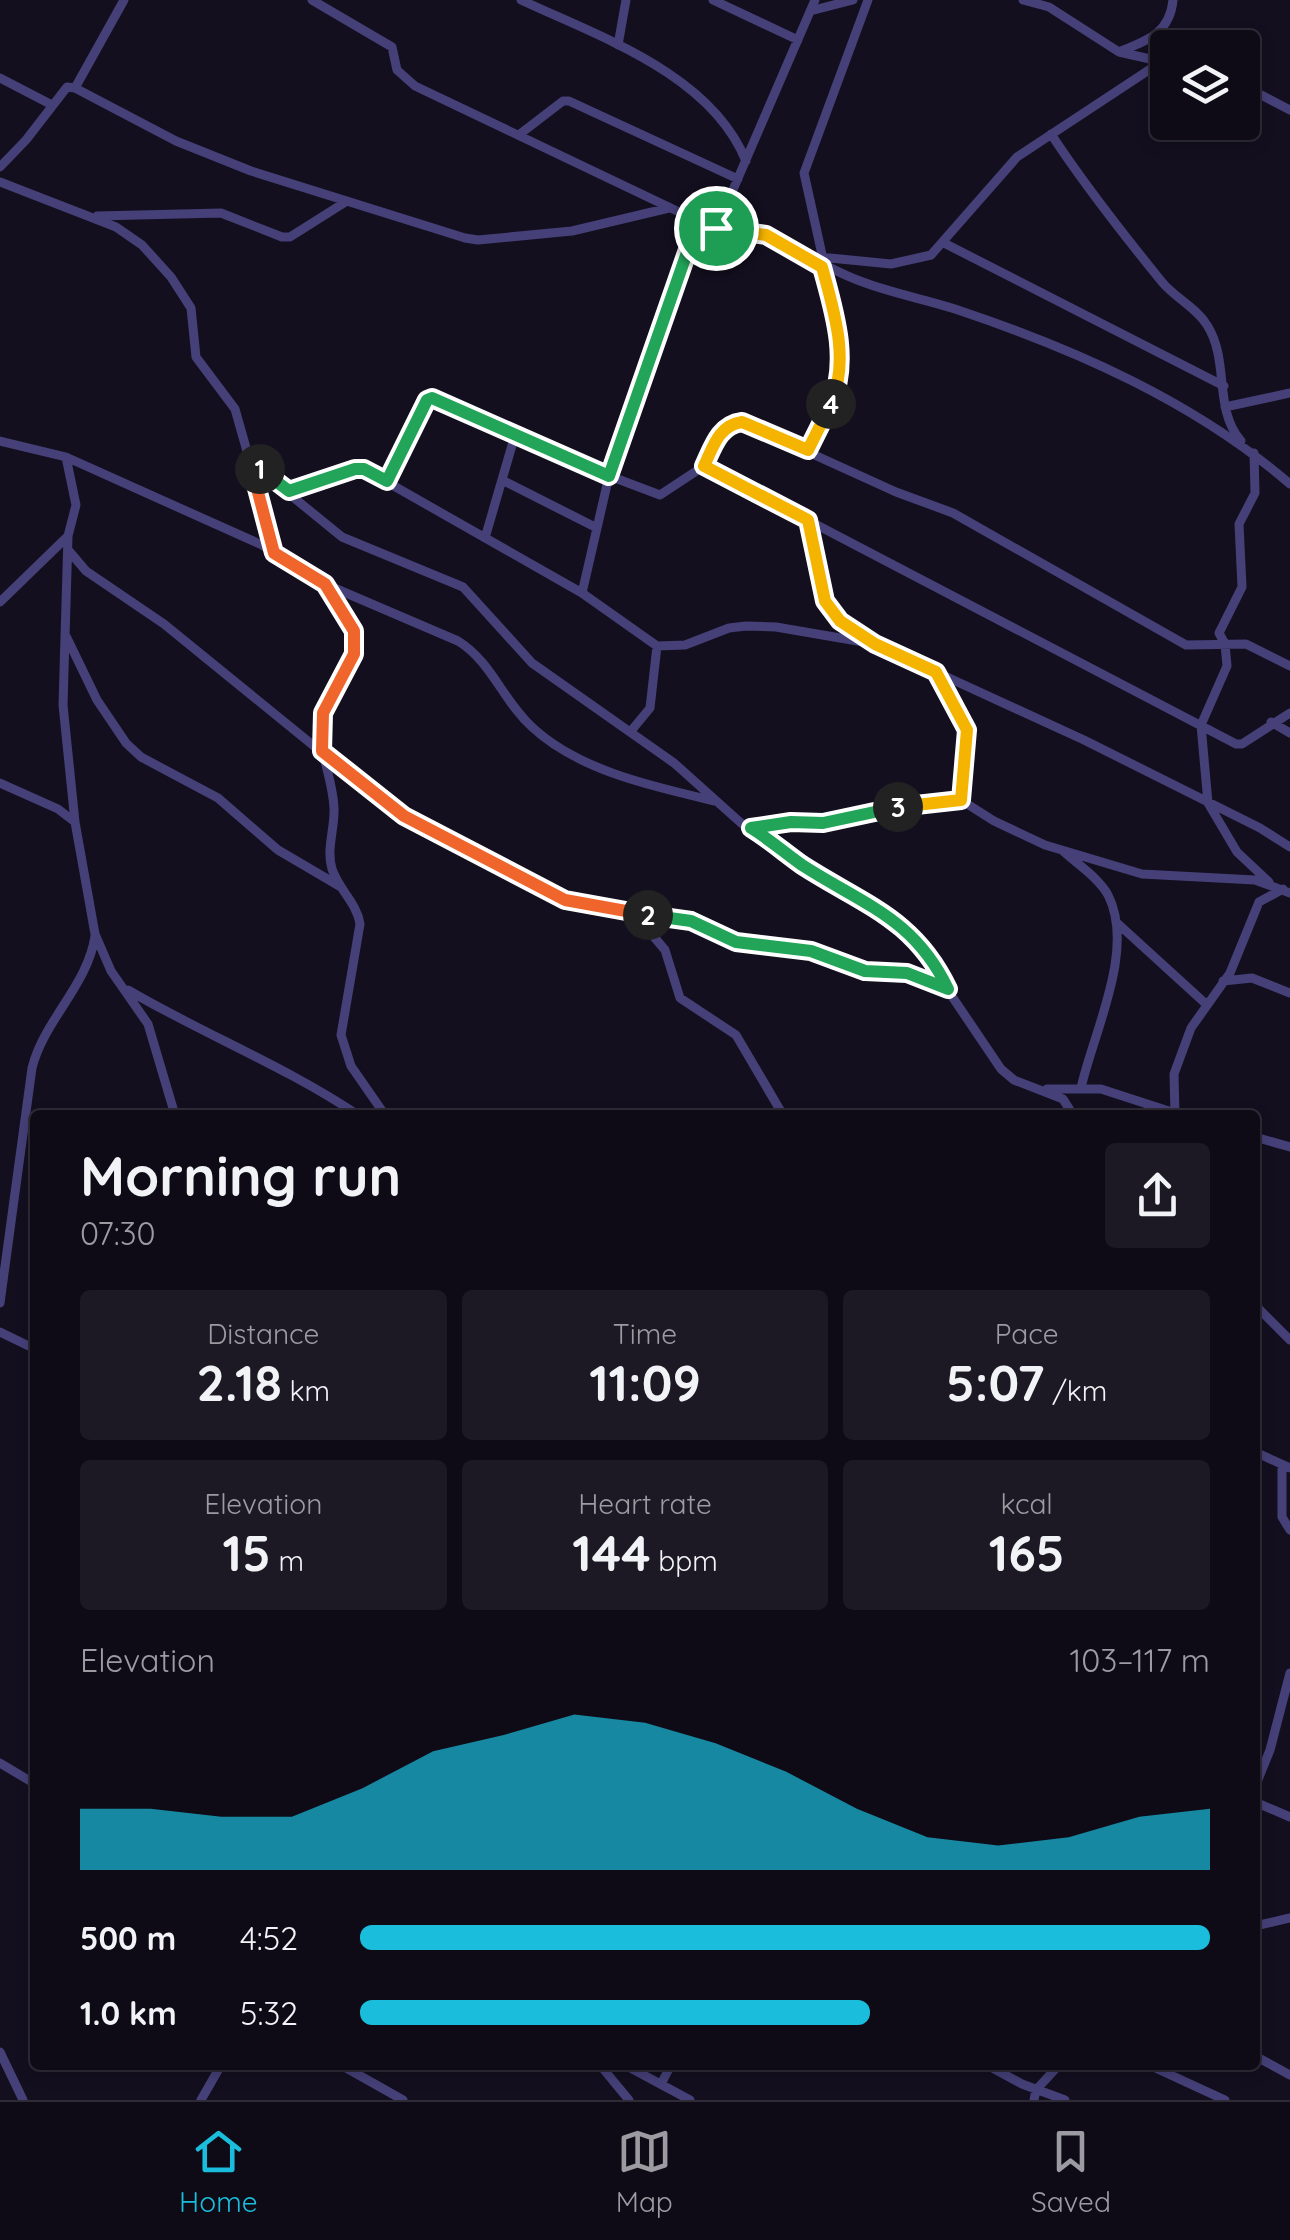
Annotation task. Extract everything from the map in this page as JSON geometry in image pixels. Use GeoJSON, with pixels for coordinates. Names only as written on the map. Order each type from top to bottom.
{"type":"FeatureCollection","features":[{"type":"Feature","properties":{"kind":"street"},"geometry":{"type":"LineString","coordinates":[[312,0],[392,47],[396,70],[415,86],[698,221],[716,228],[766,235],[877,288],[956,309],[1084,358],[1207,421],[1290,484]]}},
{"type":"Feature","properties":{"kind":"street"},"geometry":{"type":"LineString","coordinates":[[521,0],[618,46],[674,79],[716,112],[736,137],[746,162]]}},
{"type":"Feature","properties":{"kind":"street"},"geometry":{"type":"LineString","coordinates":[[618,46],[626,0]]}},
{"type":"Feature","properties":{"kind":"street"},"geometry":{"type":"LineString","coordinates":[[713,0],[798,40]]}},
{"type":"Feature","properties":{"kind":"street"},"geometry":{"type":"LineString","coordinates":[[716,228],[815,0]]}},
{"type":"Feature","properties":{"kind":"street"},"geometry":{"type":"LineString","coordinates":[[810,11],[853,0]]}},
{"type":"Feature","properties":{"kind":"street"},"geometry":{"type":"LineString","coordinates":[[808,450],[836,394],[840,358],[834,309],[804,174],[868,0]]}},
{"type":"Feature","properties":{"kind":"street"},"geometry":{"type":"LineString","coordinates":[[1023,0],[1049,6],[1119,52],[1150,59]]}},
{"type":"Feature","properties":{"kind":"street"},"geometry":{"type":"LineString","coordinates":[[1119,52],[1166,28],[1173,0]]}},
{"type":"Feature","properties":{"kind":"street"},"geometry":{"type":"LineString","coordinates":[[75,88],[118,2]]}},
{"type":"Feature","properties":{"kind":"street"},"geometry":{"type":"LineString","coordinates":[[821,262],[891,264],[931,255],[1007,166],[1150,71]]}},
{"type":"Feature","properties":{"kind":"street"},"geometry":{"type":"LineString","coordinates":[[0,78],[52,106]]}},
{"type":"Feature","properties":{"kind":"street"},"geometry":{"type":"LineString","coordinates":[[0,166],[26,140],[67,87],[176,141],[251,171],[478,240],[572,230],[669,208]]}},
{"type":"Feature","properties":{"kind":"street"},"geometry":{"type":"LineString","coordinates":[[1260,94],[1290,110]]}},
{"type":"Feature","properties":{"kind":"street"},"geometry":{"type":"LineString","coordinates":[[520,134],[562,101],[569,101],[738,179]]}},
{"type":"Feature","properties":{"kind":"street"},"geometry":{"type":"LineString","coordinates":[[1051,134],[1100,208],[1126,233],[1165,286],[1210,329],[1218,350],[1229,426],[1253,454],[1255,493],[1239,524],[1242,587],[1219,633],[1225,644],[1227,666],[1201,725],[1208,803],[1237,852],[1271,883],[1287,891]]}},
{"type":"Feature","properties":{"kind":"street"},"geometry":{"type":"LineString","coordinates":[[0,182],[116,226],[142,245],[184,296],[194,317],[196,357],[235,408],[274,553]]}},
{"type":"Feature","properties":{"kind":"street"},"geometry":{"type":"LineString","coordinates":[[90,216],[220,213],[290,237],[347,201]]}},
{"type":"Feature","properties":{"kind":"street"},"geometry":{"type":"LineString","coordinates":[[582,593],[609,476],[698,221]]}},
{"type":"Feature","properties":{"kind":"street"},"geometry":{"type":"LineString","coordinates":[[944,243],[1224,386]]}},
{"type":"Feature","properties":{"kind":"street"},"geometry":{"type":"LineString","coordinates":[[1225,407],[1290,393]]}},
{"type":"Feature","properties":{"kind":"street"},"geometry":{"type":"LineString","coordinates":[[387,481],[427,400],[432,398],[562,458],[660,495],[704,466],[719,436],[735,422],[742,422],[952,514],[1186,645],[1246,644],[1290,666]]}},
{"type":"Feature","properties":{"kind":"street"},"geometry":{"type":"LineString","coordinates":[[485,538],[516,434]]}},
{"type":"Feature","properties":{"kind":"street"},"geometry":{"type":"LineString","coordinates":[[0,440],[66,457],[246,538],[325,584],[394,611],[473,650],[533,729],[594,766],[650,786],[718,802]]}},
{"type":"Feature","properties":{"kind":"street"},"geometry":{"type":"LineString","coordinates":[[66,457],[76,505],[68,536],[63,704],[75,822],[95,934],[121,986],[148,1024],[174,1110]]}},
{"type":"Feature","properties":{"kind":"street"},"geometry":{"type":"LineString","coordinates":[[250,462],[342,537],[463,587],[532,663],[674,762],[740,823],[894,919],[926,950],[1001,1070],[1014,1080],[1063,1100],[1070,1110]]}},
{"type":"Feature","properties":{"kind":"street"},"geometry":{"type":"LineString","coordinates":[[704,466],[1242,744],[1290,713]]}},
{"type":"Feature","properties":{"kind":"street"},"geometry":{"type":"LineString","coordinates":[[289,491],[364,469],[582,593],[657,646],[685,645],[729,628],[746,626],[776,627],[875,644]]}},
{"type":"Feature","properties":{"kind":"street"},"geometry":{"type":"LineString","coordinates":[[502,480],[598,528]]}},
{"type":"Feature","properties":{"kind":"street"},"geometry":{"type":"LineString","coordinates":[[808,520],[825,601],[831,612],[875,644],[1084,740],[1290,846]]}},
{"type":"Feature","properties":{"kind":"street"},"geometry":{"type":"LineString","coordinates":[[0,602],[68,536]]}},
{"type":"Feature","properties":{"kind":"street"},"geometry":{"type":"LineString","coordinates":[[69,551],[86,571],[155,616],[394,809],[565,900],[691,921],[736,942],[811,951],[865,971],[907,973],[948,989]]}},
{"type":"Feature","properties":{"kind":"street"},"geometry":{"type":"LineString","coordinates":[[325,584],[356,640],[354,654],[323,713],[322,751],[334,806],[330,864],[358,912],[360,924],[341,1035],[352,1066],[382,1110]]}},
{"type":"Feature","properties":{"kind":"street"},"geometry":{"type":"LineString","coordinates":[[65,633],[96,700],[141,757],[218,798],[278,850],[341,888]]}},
{"type":"Feature","properties":{"kind":"street"},"geometry":{"type":"LineString","coordinates":[[631,731],[650,708],[657,646]]}},
{"type":"Feature","properties":{"kind":"street"},"geometry":{"type":"LineString","coordinates":[[936,672],[967,730],[961,800]]}},
{"type":"Feature","properties":{"kind":"street"},"geometry":{"type":"LineString","coordinates":[[1271,722],[1290,734]]}},
{"type":"Feature","properties":{"kind":"street"},"geometry":{"type":"LineString","coordinates":[[0,783],[75,822]]}},
{"type":"Feature","properties":{"kind":"street"},"geometry":{"type":"LineString","coordinates":[[751,828],[791,822],[823,823],[902,806],[961,800],[994,821],[1062,850],[1142,874],[1271,883]]}},
{"type":"Feature","properties":{"kind":"street"},"geometry":{"type":"LineString","coordinates":[[1062,850],[1102,886],[1116,922],[1111,989],[1080,1088]]}},
{"type":"Feature","properties":{"kind":"street"},"geometry":{"type":"LineString","coordinates":[[1176,1110],[1172,1097],[1178,1058],[1206,1004],[1230,973],[1259,902],[1287,891]]}},
{"type":"Feature","properties":{"kind":"street"},"geometry":{"type":"LineString","coordinates":[[634,913],[664,950],[680,998],[736,1035],[780,1110]]}},
{"type":"Feature","properties":{"kind":"street"},"geometry":{"type":"LineString","coordinates":[[1116,922],[1206,1004]]}},
{"type":"Feature","properties":{"kind":"street"},"geometry":{"type":"LineString","coordinates":[[0,1303],[32,1068],[43,1036],[88,964],[95,934]]}},
{"type":"Feature","properties":{"kind":"street"},"geometry":{"type":"LineString","coordinates":[[1223,981],[1252,978],[1290,992]]}},
{"type":"Feature","properties":{"kind":"street"},"geometry":{"type":"LineString","coordinates":[[121,986],[194,1028],[302,1078],[350,1110]]}},
{"type":"Feature","properties":{"kind":"street"},"geometry":{"type":"LineString","coordinates":[[1039,1090],[1080,1088],[1116,1093],[1165,1110]]}},
{"type":"Feature","properties":{"kind":"street"},"geometry":{"type":"LineString","coordinates":[[1260,1138],[1290,1147]]}},
{"type":"Feature","properties":{"kind":"street"},"geometry":{"type":"LineString","coordinates":[[1260,1311],[1290,1340]]}},
{"type":"Feature","properties":{"kind":"street"},"geometry":{"type":"LineString","coordinates":[[0,1332],[30,1347]]}},
{"type":"Feature","properties":{"kind":"street"},"geometry":{"type":"LineString","coordinates":[[1260,1454],[1286,1466],[1280,1505],[1290,1530]]}},
{"type":"Feature","properties":{"kind":"street"},"geometry":{"type":"LineString","coordinates":[[1260,1775],[1290,1673]]}},
{"type":"Feature","properties":{"kind":"street"},"geometry":{"type":"LineString","coordinates":[[0,1763],[30,1781]]}},
{"type":"Feature","properties":{"kind":"street"},"geometry":{"type":"LineString","coordinates":[[1260,1804],[1290,1817]]}},
{"type":"Feature","properties":{"kind":"street"},"geometry":{"type":"LineString","coordinates":[[1260,1925],[1290,1918]]}},
{"type":"Feature","properties":{"kind":"street"},"geometry":{"type":"LineString","coordinates":[[0,2052],[23,2100]]}},
{"type":"Feature","properties":{"kind":"street"},"geometry":{"type":"LineString","coordinates":[[1260,2059],[1290,2074]]}},
{"type":"Feature","properties":{"kind":"street"},"geometry":{"type":"LineString","coordinates":[[216,2100],[203,2096],[218,2070]]}},
{"type":"Feature","properties":{"kind":"street"},"geometry":{"type":"LineString","coordinates":[[351,2070],[403,2100]]}},
{"type":"Feature","properties":{"kind":"street"},"geometry":{"type":"LineString","coordinates":[[604,2070],[629,2100]]}},
{"type":"Feature","properties":{"kind":"street"},"geometry":{"type":"LineString","coordinates":[[634,2070],[690,2100]]}},
{"type":"Feature","properties":{"kind":"street"},"geometry":{"type":"LineString","coordinates":[[661,2084],[668,2070]]}},
{"type":"Feature","properties":{"kind":"street"},"geometry":{"type":"LineString","coordinates":[[995,2070],[1035,2095],[1065,2100]]}},
{"type":"Feature","properties":{"kind":"street"},"geometry":{"type":"LineString","coordinates":[[1035,2095],[1055,2070]]}},
{"type":"Feature","properties":{"kind":"street"},"geometry":{"type":"LineString","coordinates":[[1160,2070],[1225,2100]]}},
{"type":"Feature","properties":{"kind":"route"},"geometry":{"type":"LineString","coordinates":[[698,221],[716,228],[766,235],[822,267],[834,309],[840,358],[836,394],[808,450],[735,422],[719,436],[704,466],[808,520],[825,601],[831,612],[875,644],[936,672],[967,730],[961,800],[902,806],[823,823],[791,822],[751,828],[802,865],[894,919],[926,950],[948,989],[912,974],[855,969],[811,951],[724,939],[678,918],[575,904],[404,816],[322,751],[323,713],[354,654],[354,631],[325,584],[274,553],[250,462],[289,491],[355,469],[364,469],[387,481],[427,400],[432,398],[609,476],[698,221]]}}]}
